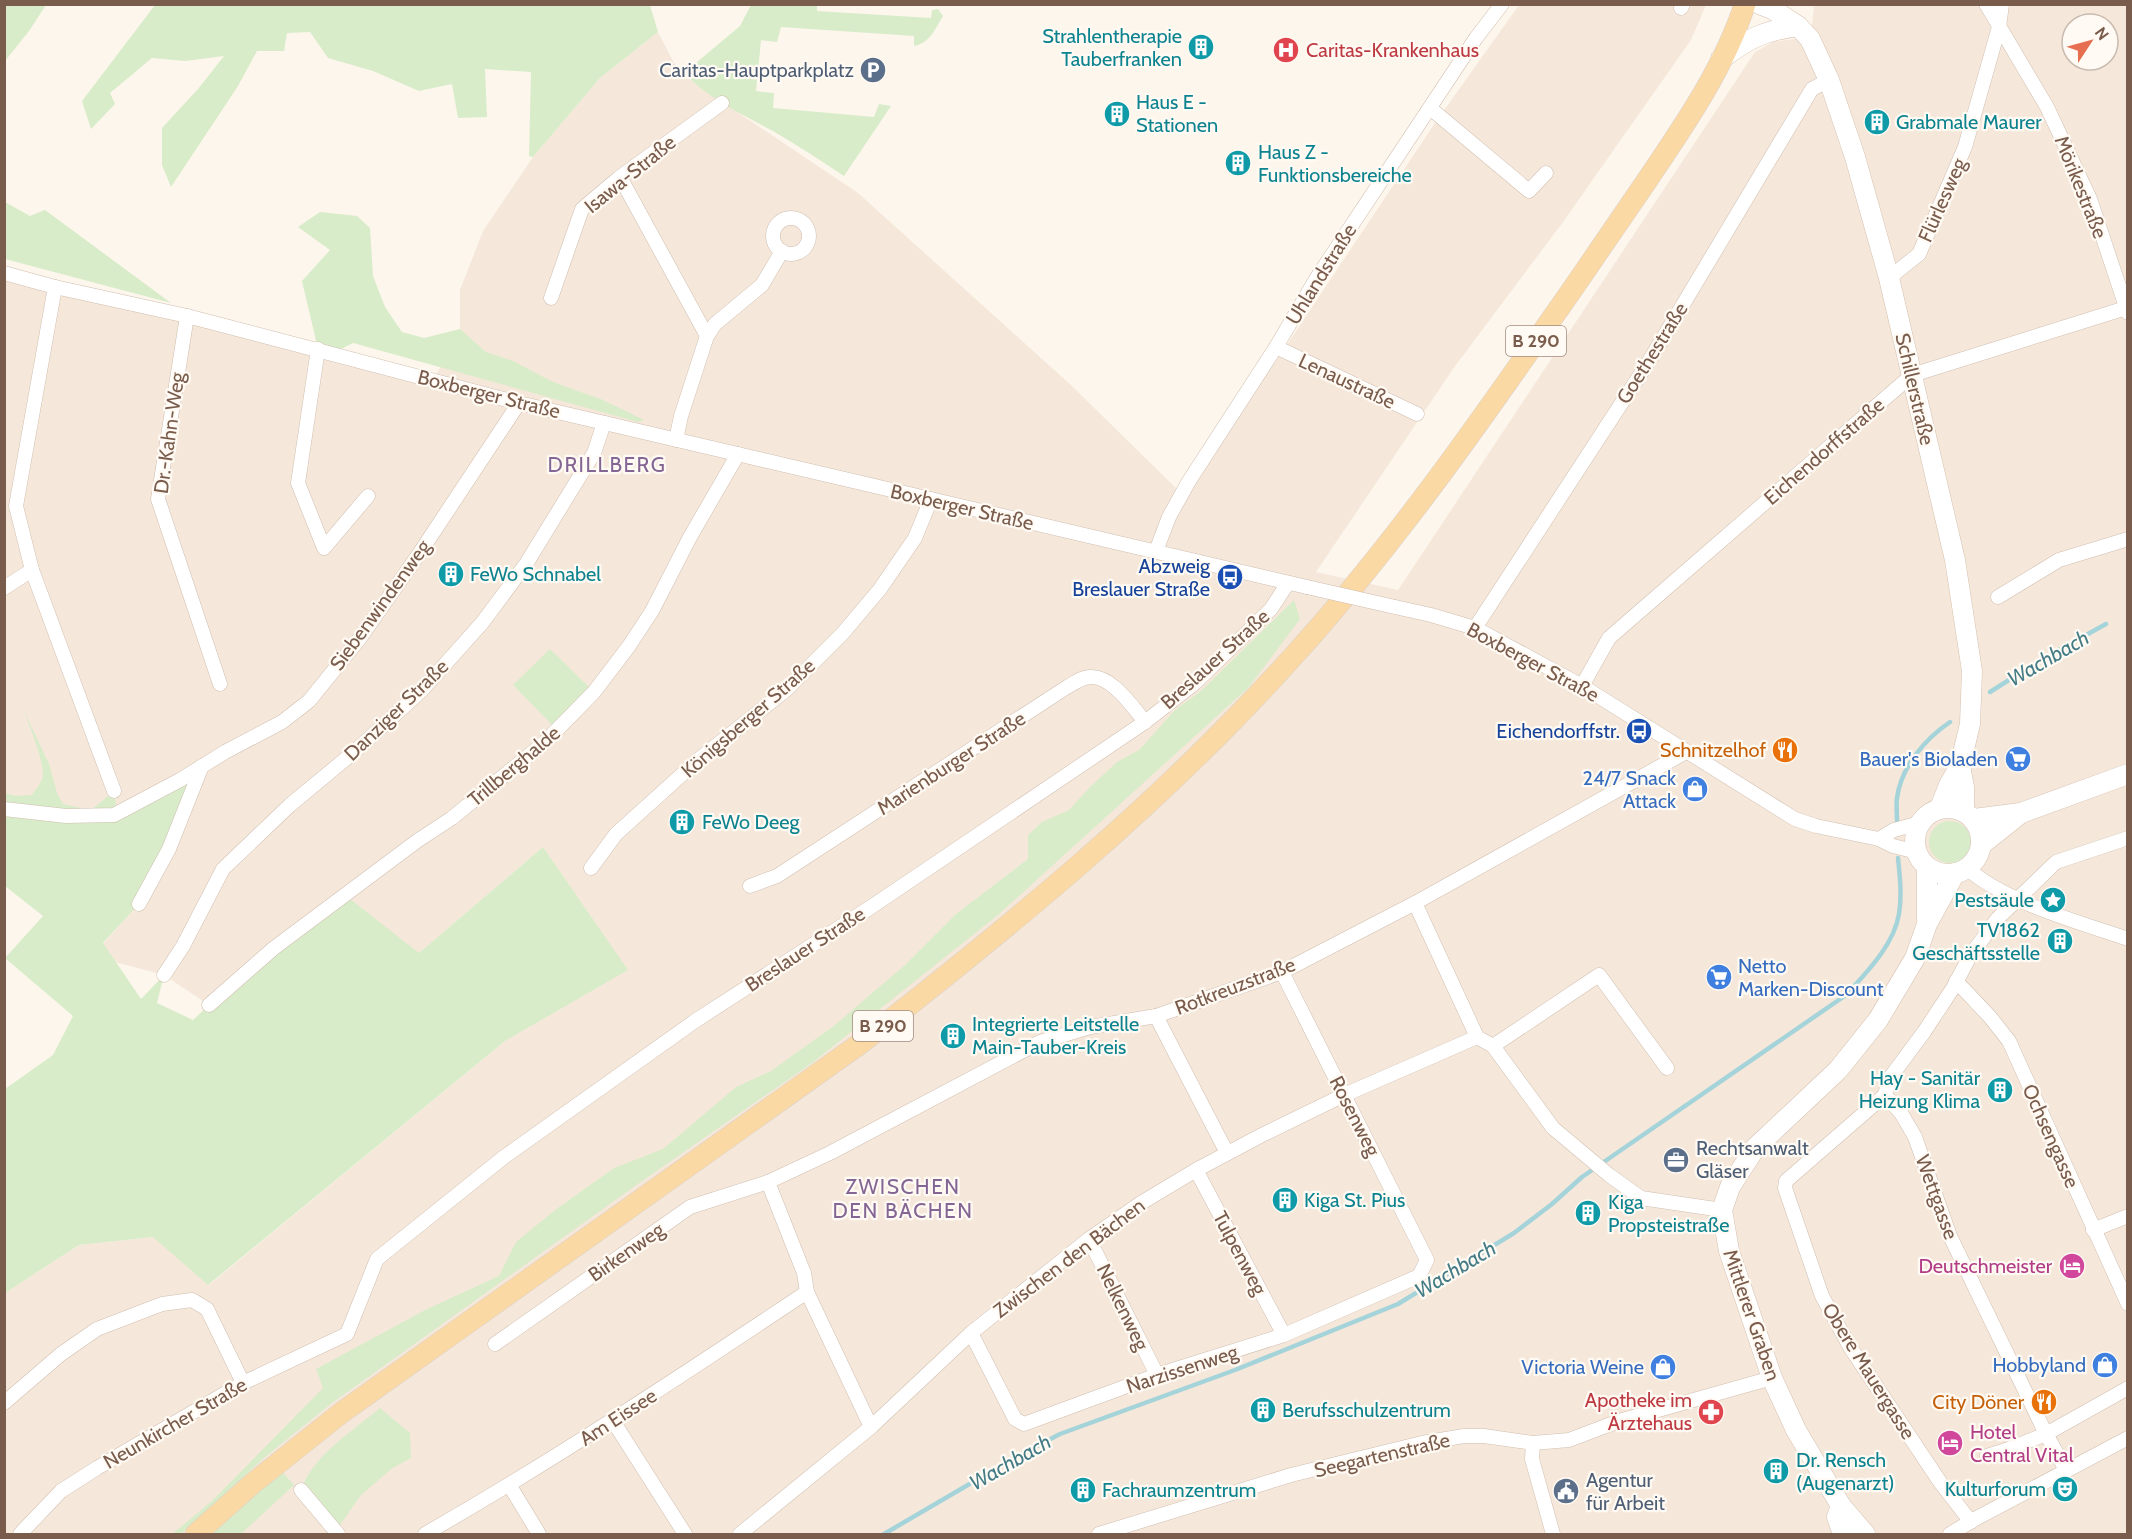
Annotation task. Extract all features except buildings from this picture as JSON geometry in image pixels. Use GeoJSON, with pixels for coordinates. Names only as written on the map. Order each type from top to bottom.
{"type":"FeatureCollection","features":[{"type":"Feature","properties":{"kind":"main road","name":"B 290"},"geometry":{"type":"LineString","coordinates":[[196,1534],[252,1484],[341,1413],[861,1043],[930,989],[1120,830],[1200,755],[1290,660],[1399,532],[1481,420],[1699,102],[1739,24],[1745,4]]}},
{"type":"Feature","properties":{"kind":"street","name":"Uhlandstraße"},"geometry":{"type":"LineString","coordinates":[[1156,551],[1169,517],[1189,481],[1276,348],[1316,279],[1476,38],[1502,4]]}},
{"type":"Feature","properties":{"kind":"street","name":"Schillerstraße"},"geometry":{"type":"LineString","coordinates":[[1759,4],[1772,9],[1798,26],[1810,39],[1828,80],[1855,157],[1888,278],[1955,560],[1972,671],[1970,724],[1960,766],[1940,808]]}},
{"type":"Feature","properties":{"kind":"street","name":"Schillerstraße"},"geometry":{"type":"LineString","coordinates":[[1789,4],[1798,26]]}},
{"type":"Feature","properties":{"kind":"street","name":"Mörikestraße"},"geometry":{"type":"LineString","coordinates":[[1986,4],[2047,107],[2090,199],[2127,311]]}},
{"type":"Feature","properties":{"kind":"street","name":"Flürlesweg"},"geometry":{"type":"LineString","coordinates":[[1888,278],[1919,254],[1965,147],[2000,27],[2002,4]]}},
{"type":"Feature","properties":{"kind":"street"},"geometry":{"type":"LineString","coordinates":[[1721,59],[1747,40],[1771,30],[1798,26]]}},
{"type":"Feature","properties":{"kind":"street","name":"Goethestraße"},"geometry":{"type":"LineString","coordinates":[[1474,628],[1651,358],[1812,89],[1828,80]]}},
{"type":"Feature","properties":{"kind":"street","name":"Isawa-Straße"},"geometry":{"type":"LineString","coordinates":[[551,298],[582,209],[620,177],[722,104]]}},
{"type":"Feature","properties":{"kind":"street"},"geometry":{"type":"LineString","coordinates":[[1430,108],[1529,191],[1546,173]]}},
{"type":"Feature","properties":{"kind":"street"},"geometry":{"type":"LineString","coordinates":[[620,177],[707,336]]}},
{"type":"Feature","properties":{"kind":"street"},"geometry":{"type":"LineString","coordinates":[[676,440],[681,416],[707,336],[715,324],[762,285],[782,251]]}},
{"type":"Feature","properties":{"kind":"street","name":"Boxberger Straße"},"geometry":{"type":"LineString","coordinates":[[4,273],[318,349],[519,403],[1431,615],[1474,628],[1582,686],[1795,819],[1816,826],[1879,839],[1922,859]]}},
{"type":"Feature","properties":{"kind":"street"},"geometry":{"type":"LineString","coordinates":[[55,287],[16,506],[32,570],[114,791]]}},
{"type":"Feature","properties":{"kind":"street","name":"Eichendorffstraße"},"geometry":{"type":"LineString","coordinates":[[1582,686],[1610,638],[1912,375],[2127,311]]}},
{"type":"Feature","properties":{"kind":"street","name":"Dr.-Kahn-Weg"},"geometry":{"type":"LineString","coordinates":[[187,316],[158,499],[220,684]]}},
{"type":"Feature","properties":{"kind":"street","name":"Lenaustraße"},"geometry":{"type":"LineString","coordinates":[[1276,348],[1417,414]]}},
{"type":"Feature","properties":{"kind":"street"},"geometry":{"type":"LineString","coordinates":[[318,349],[298,483],[324,548],[368,496]]}},
{"type":"Feature","properties":{"kind":"street","name":"Siebenwindenweg"},"geometry":{"type":"LineString","coordinates":[[4,809],[66,816],[114,815],[282,722],[309,701],[367,629],[519,403]]}},
{"type":"Feature","properties":{"kind":"street","name":"Danziger Straße"},"geometry":{"type":"LineString","coordinates":[[164,975],[183,946],[223,869],[290,805],[354,752],[422,690],[482,623],[526,564],[582,473],[594,453],[604,423]]}},
{"type":"Feature","properties":{"kind":"street","name":"Trillberghalde"},"geometry":{"type":"LineString","coordinates":[[209,1005],[274,948],[417,841],[452,818],[535,751],[594,692],[652,611],[690,537],[738,454]]}},
{"type":"Feature","properties":{"kind":"street","name":"Königsberger Straße"},"geometry":{"type":"LineString","coordinates":[[591,868],[616,834],[698,760],[786,690],[843,633],[880,589],[915,538],[931,499]]}},
{"type":"Feature","properties":{"kind":"street"},"geometry":{"type":"LineString","coordinates":[[1998,597],[2059,560],[2127,539]]}},
{"type":"Feature","properties":{"kind":"street"},"geometry":{"type":"LineString","coordinates":[[4,588],[32,570]]}},
{"type":"Feature","properties":{"kind":"street","name":"Breslauer Straße"},"geometry":{"type":"LineString","coordinates":[[346,1334],[377,1259],[504,1157],[695,1021],[871,907],[1145,722],[1196,682],[1272,609],[1288,583]]}},
{"type":"Feature","properties":{"kind":"street","name":"Marienburger Straße"},"geometry":{"type":"LineString","coordinates":[[750,886],[785,871],[1067,687],[1085,678],[1095,677],[1106,681],[1126,697],[1145,722]]}},
{"type":"Feature","properties":{"kind":"street","name":"Rotkreuzstraße"},"geometry":{"type":"LineString","coordinates":[[768,1182],[831,1153],[1040,1042],[1090,1027],[1156,1016],[1282,972],[1415,903],[1686,752]]}},
{"type":"Feature","properties":{"kind":"street"},"geometry":{"type":"LineString","coordinates":[[139,904],[169,849],[202,766]]}},
{"type":"Feature","properties":{"kind":"street","name":"Schillerstraße"},"geometry":{"type":"LineString","coordinates":[[1960,766],[1969,815]]}},
{"type":"Feature","properties":{"kind":"street"},"geometry":{"type":"LineString","coordinates":[[1927,924],[1922,859],[1915,842],[1920,823],[1932,811],[1940,808],[1956,808],[1969,815],[2021,813],[2127,774]]}},
{"type":"Feature","properties":{"kind":"street"},"geometry":{"type":"LineString","coordinates":[[1982,844],[2021,813]]}},
{"type":"Feature","properties":{"kind":"street"},"geometry":{"type":"LineString","coordinates":[[1415,903],[1477,1037],[1493,1046],[1553,1128],[1592,1162],[1641,1198],[1722,1210],[1731,1188],[1755,1148],[1838,1070],[1878,1020],[1915,958],[1927,924],[1961,871],[1979,854],[1982,844],[1981,836],[1969,815]]}},
{"type":"Feature","properties":{"kind":"street"},"geometry":{"type":"LineString","coordinates":[[1879,839],[1894,830],[1920,823]]}},
{"type":"Feature","properties":{"kind":"street","name":"Obere Mauergasse"},"geometry":{"type":"LineString","coordinates":[[1971,1522],[1940,1482],[1850,1347],[1822,1296],[1785,1188],[1786,1181],[1885,1095],[1890,1079],[1924,1032],[1970,956],[1998,918],[2016,899],[2056,862],[2127,838]]}},
{"type":"Feature","properties":{"kind":"street"},"geometry":{"type":"LineString","coordinates":[[1922,859],[1936,872],[1961,871],[2016,899],[2127,939]]}},
{"type":"Feature","properties":{"kind":"street","name":"Rosenweg"},"geometry":{"type":"LineString","coordinates":[[1282,972],[1427,1260]]}},
{"type":"Feature","properties":{"kind":"street"},"geometry":{"type":"LineString","coordinates":[[1493,1046],[1599,975],[1667,1068]]}},
{"type":"Feature","properties":{"kind":"street","name":"Ochsengasse"},"geometry":{"type":"LineString","coordinates":[[1956,981],[2009,1041],[2127,1304]]}},
{"type":"Feature","properties":{"kind":"street"},"geometry":{"type":"LineString","coordinates":[[1156,1016],[1227,1153]]}},
{"type":"Feature","properties":{"kind":"street","name":"Zwischen den Bächen"},"geometry":{"type":"LineString","coordinates":[[740,1534],[871,1427],[971,1333],[1089,1239],[1141,1203],[1227,1153],[1344,1095],[1477,1037]]}},
{"type":"Feature","properties":{"kind":"street","name":"Wettgasse"},"geometry":{"type":"LineString","coordinates":[[1885,1095],[1901,1113],[1915,1137],[1950,1236],[2046,1434],[2066,1470]]}},
{"type":"Feature","properties":{"kind":"street","name":"Tulpenweg"},"geometry":{"type":"LineString","coordinates":[[1196,1170],[1284,1335]]}},
{"type":"Feature","properties":{"kind":"street"},"geometry":{"type":"LineString","coordinates":[[768,1182],[804,1273],[807,1292],[871,1427]]}},
{"type":"Feature","properties":{"kind":"street","name":"Birkenweg"},"geometry":{"type":"LineString","coordinates":[[495,1344],[690,1207],[768,1182]]}},
{"type":"Feature","properties":{"kind":"street","name":"Mittlerer Graben"},"geometry":{"type":"LineString","coordinates":[[1722,1210],[1729,1251],[1772,1378],[1796,1430],[1841,1506],[1865,1534]]}},
{"type":"Feature","properties":{"kind":"street"},"geometry":{"type":"LineString","coordinates":[[2093,1230],[2127,1216]]}},
{"type":"Feature","properties":{"kind":"street","name":"Nelkenweg"},"geometry":{"type":"LineString","coordinates":[[1089,1239],[1157,1375]]}},
{"type":"Feature","properties":{"kind":"street","name":"Narzissenweg"},"geometry":{"type":"LineString","coordinates":[[971,1333],[1016,1419],[1024,1424],[1157,1375],[1284,1335],[1419,1276],[1427,1260]]}},
{"type":"Feature","properties":{"kind":"street","name":"Am Eissee"},"geometry":{"type":"LineString","coordinates":[[425,1534],[510,1486],[613,1421],[807,1292]]}},
{"type":"Feature","properties":{"kind":"street"},"geometry":{"type":"LineString","coordinates":[[4,1402],[61,1354],[97,1329],[162,1304],[192,1300],[207,1309],[243,1383]]}},
{"type":"Feature","properties":{"kind":"street","name":"Neunkircher Straße"},"geometry":{"type":"LineString","coordinates":[[20,1534],[61,1491],[243,1383],[346,1334]]}},
{"type":"Feature","properties":{"kind":"street","name":"Seegartenstraße"},"geometry":{"type":"LineString","coordinates":[[1099,1534],[1291,1475],[1422,1443],[1464,1436],[1484,1436],[1533,1443],[1569,1440],[1619,1421],[1772,1378]]}},
{"type":"Feature","properties":{"kind":"street"},"geometry":{"type":"LineString","coordinates":[[1987,1456],[2046,1434],[2127,1388]]}},
{"type":"Feature","properties":{"kind":"street"},"geometry":{"type":"LineString","coordinates":[[613,1421],[685,1534]]}},
{"type":"Feature","properties":{"kind":"street"},"geometry":{"type":"LineString","coordinates":[[1950,1534],[2127,1438]]}},
{"type":"Feature","properties":{"kind":"street"},"geometry":{"type":"LineString","coordinates":[[1533,1443],[1532,1459],[1553,1534]]}},
{"type":"Feature","properties":{"kind":"street"},"geometry":{"type":"LineString","coordinates":[[510,1486],[539,1534]]}},
{"type":"Feature","properties":{"kind":"street"},"geometry":{"type":"LineString","coordinates":[[301,1490],[334,1533]]}},
{"type":"Feature","properties":{"kind":"street"},"geometry":{"type":"LineString","coordinates":[[1841,1506],[1837,1517],[1843,1534]]}},
{"type":"Feature","properties":{"kind":"shaded area"},"geometry":{"type":"Polygon","coordinates":[[[1519,5],[1706,5],[1691,40],[1563,222],[1453,369],[1316,572],[1398,590],[1755,52],[1773,42],[1794,39],[1812,26],[1814,5],[2127,5],[2127,1534],[5,1534],[5,1293],[79,1245],[154,1237],[209,1285],[505,1041],[627,970],[543,847],[419,953],[209,1005],[164,975],[92,956],[139,904],[114,815],[5,810],[5,277],[431,385],[460,329],[460,290],[483,231],[533,157],[600,78],[658,32],[674,63],[694,83],[858,193],[1072,386],[1183,495],[1435,123],[1519,5]]]}},
{"type":"Feature","properties":{"kind":"green space"},"geometry":{"type":"Polygon","coordinates":[[[5,4],[46,5],[5,61],[5,4]]]}},
{"type":"Feature","properties":{"kind":"green space"},"geometry":{"type":"Polygon","coordinates":[[[155,5],[650,5],[658,32],[600,78],[533,157],[529,156],[531,72],[485,69],[487,117],[458,118],[452,84],[419,91],[373,71],[328,58],[310,32],[287,33],[284,51],[257,51],[238,86],[171,187],[162,165],[162,128],[198,89],[224,56],[185,61],[152,58],[110,93],[115,104],[91,129],[82,101],[155,5]]]}},
{"type":"Feature","properties":{"kind":"green space"},"geometry":{"type":"Polygon","coordinates":[[[751,5],[817,5],[817,11],[931,18],[932,10],[938,9],[943,16],[928,39],[914,46],[914,36],[781,27],[777,42],[761,40],[756,91],[774,93],[773,108],[874,117],[879,104],[891,106],[844,176],[782,136],[715,98],[684,73],[740,26],[751,5]]]}},
{"type":"Feature","properties":{"kind":"green space"},"geometry":{"type":"Polygon","coordinates":[[[5,202],[30,216],[45,210],[171,303],[5,259],[5,202]]]}},
{"type":"Feature","properties":{"kind":"green space"},"geometry":{"type":"Polygon","coordinates":[[[320,212],[357,216],[370,228],[373,276],[385,307],[402,332],[424,338],[460,329],[486,352],[513,361],[553,382],[603,400],[644,420],[638,422],[353,343],[333,353],[318,349],[302,281],[330,250],[298,227],[320,212]]]}},
{"type":"Feature","properties":{"kind":"green space"},"geometry":{"type":"Polygon","coordinates":[[[1294,600],[1300,619],[1249,687],[998,915],[812,1063],[635,1186],[332,1403],[265,1457],[181,1534],[172,1534],[212,1501],[323,1388],[316,1369],[427,1309],[499,1276],[516,1242],[555,1210],[614,1168],[663,1149],[736,1087],[771,1071],[835,1025],[905,965],[956,914],[1028,859],[1028,835],[1042,822],[1069,810],[1117,762],[1139,750],[1175,710],[1201,691],[1294,600]]]}},
{"type":"Feature","properties":{"kind":"green space"},"geometry":{"type":"Polygon","coordinates":[[[550,649],[594,692],[557,730],[513,685],[550,649]]]}},
{"type":"Feature","properties":{"kind":"green space"},"geometry":{"type":"Polygon","coordinates":[[[24,711],[49,764],[57,793],[63,804],[91,810],[114,791],[116,804],[114,814],[202,766],[139,904],[103,943],[141,999],[164,975],[157,1003],[193,1020],[345,895],[419,953],[543,847],[628,970],[505,1041],[208,1285],[153,1237],[79,1245],[5,1293],[5,1089],[53,1055],[73,1016],[5,958],[43,916],[5,886],[5,793],[15,796],[32,795],[43,773],[37,746],[24,711]]]}},
{"type":"Feature","properties":{"kind":"green space"},"geometry":{"type":"Polygon","coordinates":[[[1950,821],[1958,822],[1965,827],[1970,834],[1970,850],[1965,857],[1958,862],[1950,863],[1942,862],[1935,857],[1930,850],[1929,842],[1930,834],[1935,827],[1942,822],[1950,821]]]}},
{"type":"Feature","properties":{"kind":"green space"},"geometry":{"type":"Polygon","coordinates":[[[380,1408],[410,1433],[411,1458],[391,1469],[360,1496],[338,1528],[301,1490],[307,1477],[324,1455],[380,1408]]]}},
{"type":"Feature","properties":{"kind":"green space"},"geometry":{"type":"Polygon","coordinates":[[[276,1465],[294,1485],[241,1534],[196,1534],[276,1465]]]}},
{"type":"Feature","properties":{"kind":"waterway","name":"Wachbach"},"geometry":{"type":"LineString","coordinates":[[1990,692],[2039,661],[2106,624]]}},
{"type":"Feature","properties":{"kind":"waterway","name":"Wachbach"},"geometry":{"type":"LineString","coordinates":[[1897,821],[1897,801],[1903,775],[1923,745],[1950,722]]}},
{"type":"Feature","properties":{"kind":"waterway","name":"Wachbach"},"geometry":{"type":"LineString","coordinates":[[884,1534],[1014,1458],[1060,1434],[1235,1370],[1398,1304],[1514,1233],[1582,1177],[1846,995],[1878,958],[1896,925],[1900,900],[1898,858]]}},
{"type":"Feature","properties":{"kind":"place","name":"Strahlentherapie Tauberfranken"},"geometry":{"type":"Point","coordinates":[1201,47]}},
{"type":"Feature","properties":{"kind":"place","name":"Caritas-Krankenhaus"},"geometry":{"type":"Point","coordinates":[1286,50]}},
{"type":"Feature","properties":{"kind":"place","name":"Caritas-Hauptparkplatz"},"geometry":{"type":"Point","coordinates":[873,70]}},
{"type":"Feature","properties":{"kind":"place","name":"Haus E - Stationen"},"geometry":{"type":"Point","coordinates":[1117,114]}},
{"type":"Feature","properties":{"kind":"place","name":"Grabmale Maurer"},"geometry":{"type":"Point","coordinates":[1877,122]}},
{"type":"Feature","properties":{"kind":"place","name":"Haus Z - Funktionsbereiche"},"geometry":{"type":"Point","coordinates":[1238,163]}},
{"type":"Feature","properties":{"kind":"place","name":"FeWo Schnabel"},"geometry":{"type":"Point","coordinates":[451,574]}},
{"type":"Feature","properties":{"kind":"place","name":"Abzweig Breslauer Straße"},"geometry":{"type":"Point","coordinates":[1230,577]}},
{"type":"Feature","properties":{"kind":"place","name":"Eichendorffstr."},"geometry":{"type":"Point","coordinates":[1639,731]}},
{"type":"Feature","properties":{"kind":"place","name":"Schnitzelhof"},"geometry":{"type":"Point","coordinates":[1785,750]}},
{"type":"Feature","properties":{"kind":"place","name":"Bauer's Bioladen"},"geometry":{"type":"Point","coordinates":[2018,759]}},
{"type":"Feature","properties":{"kind":"place","name":"24/7 Snack Attack"},"geometry":{"type":"Point","coordinates":[1695,789]}},
{"type":"Feature","properties":{"kind":"place","name":"FeWo Deeg"},"geometry":{"type":"Point","coordinates":[682,822]}},
{"type":"Feature","properties":{"kind":"place","name":"Pestsäule"},"geometry":{"type":"Point","coordinates":[2053,900]}},
{"type":"Feature","properties":{"kind":"place","name":"TV1862 Geschäftsstelle"},"geometry":{"type":"Point","coordinates":[2060,941]}},
{"type":"Feature","properties":{"kind":"place","name":"Netto Marken-Discount"},"geometry":{"type":"Point","coordinates":[1719,977]}},
{"type":"Feature","properties":{"kind":"place","name":"Integrierte Leitstelle Main-Tauber-Kreis"},"geometry":{"type":"Point","coordinates":[953,1036]}},
{"type":"Feature","properties":{"kind":"place","name":"Hay - Sanitär Heizung Klima"},"geometry":{"type":"Point","coordinates":[2000,1090]}},
{"type":"Feature","properties":{"kind":"place","name":"Rechtsanwalt Gläser"},"geometry":{"type":"Point","coordinates":[1676,1160]}},
{"type":"Feature","properties":{"kind":"place","name":"Kiga St. Pius"},"geometry":{"type":"Point","coordinates":[1285,1200]}},
{"type":"Feature","properties":{"kind":"place","name":"Kiga Propsteistraße"},"geometry":{"type":"Point","coordinates":[1588,1213]}},
{"type":"Feature","properties":{"kind":"place","name":"Deutschmeister"},"geometry":{"type":"Point","coordinates":[2072,1266]}},
{"type":"Feature","properties":{"kind":"place","name":"Hobbyland"},"geometry":{"type":"Point","coordinates":[2105,1365]}},
{"type":"Feature","properties":{"kind":"place","name":"Victoria Weine"},"geometry":{"type":"Point","coordinates":[1663,1367]}},
{"type":"Feature","properties":{"kind":"place","name":"City Döner"},"geometry":{"type":"Point","coordinates":[2044,1402]}},
{"type":"Feature","properties":{"kind":"place","name":"Berufsschulzentrum"},"geometry":{"type":"Point","coordinates":[1263,1410]}},
{"type":"Feature","properties":{"kind":"place","name":"Apotheke im Ärztehaus"},"geometry":{"type":"Point","coordinates":[1711,1412]}},
{"type":"Feature","properties":{"kind":"place","name":"Hotel Central Vital"},"geometry":{"type":"Point","coordinates":[1950,1443]}},
{"type":"Feature","properties":{"kind":"place","name":"Dr. Rensch (Augenarzt)"},"geometry":{"type":"Point","coordinates":[1776,1471]}},
{"type":"Feature","properties":{"kind":"place","name":"Kulturforum"},"geometry":{"type":"Point","coordinates":[2065,1489]}},
{"type":"Feature","properties":{"kind":"place","name":"Fachraumzentrum"},"geometry":{"type":"Point","coordinates":[1083,1490]}},
{"type":"Feature","properties":{"kind":"place","name":"Agentur für Arbeit"},"geometry":{"type":"Point","coordinates":[1566,1491]}},
{"type":"Feature","properties":{"kind":"district","name":"DRILLBERG"},"geometry":{"type":"Point","coordinates":[607,464]}},
{"type":"Feature","properties":{"kind":"district","name":"ZWISCHEN DEN BÄCHEN"},"geometry":{"type":"Point","coordinates":[903,1198]}}]}
